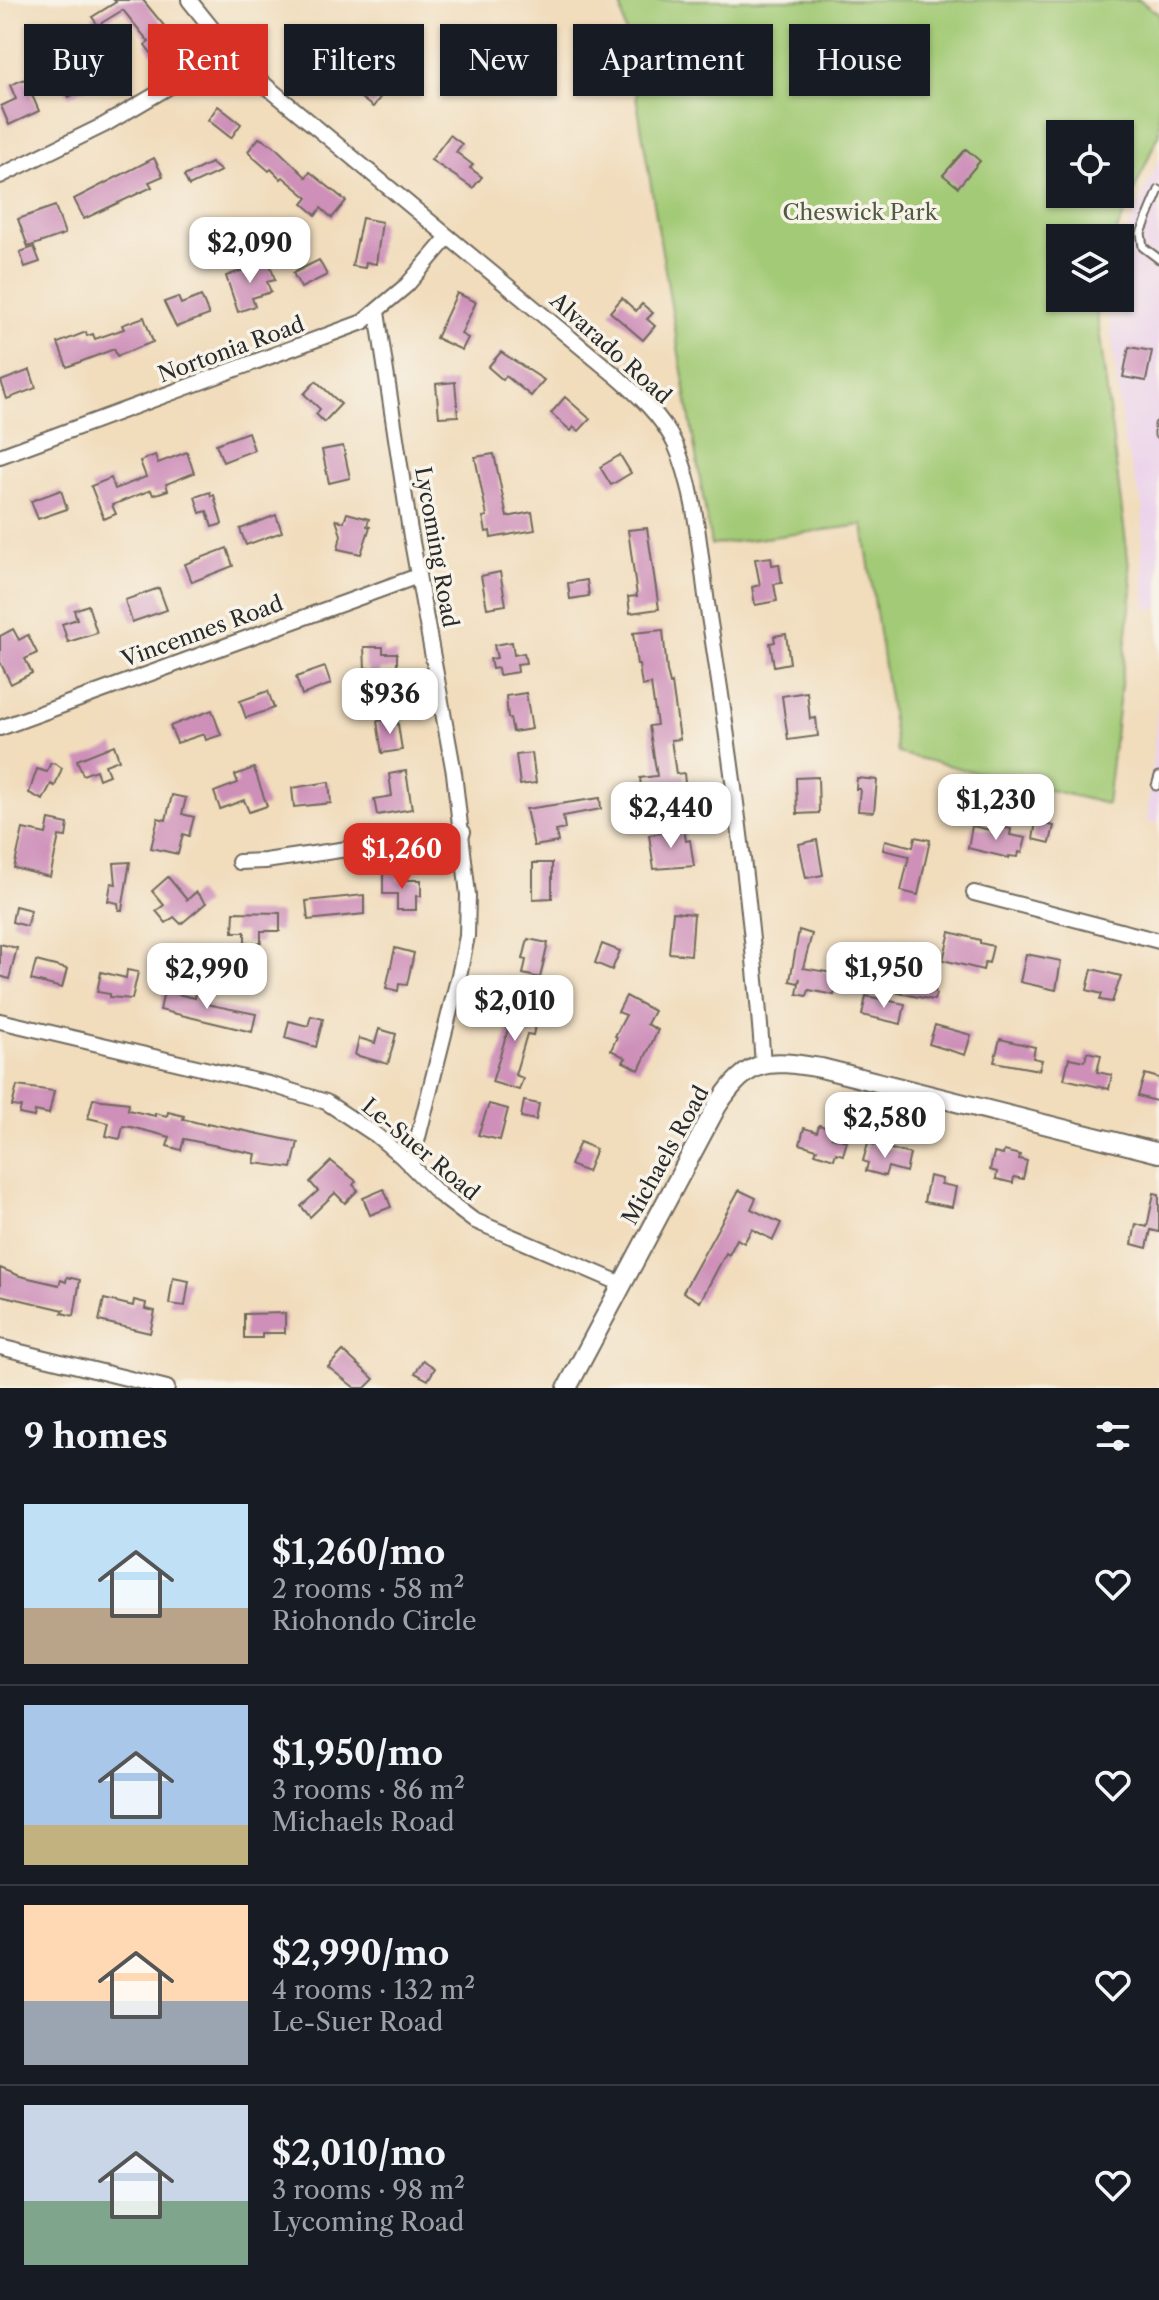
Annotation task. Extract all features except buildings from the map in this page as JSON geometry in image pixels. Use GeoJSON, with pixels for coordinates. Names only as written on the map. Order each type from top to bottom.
{"type":"FeatureCollection","features":[{"type":"Feature","properties":{"kind":"street","name":"Alvarado Road"},"geometry":{"type":"LineString","coordinates":[[189,0],[208,24]]}},
{"type":"Feature","properties":{"kind":"street","name":"Alvarado Road"},"geometry":{"type":"LineString","coordinates":[[268,86],[646,403],[674,441],[683,463],[724,710],[763,1064]]}},
{"type":"Feature","properties":{"kind":"street"},"geometry":{"type":"LineString","coordinates":[[0,176],[38,160],[153,96]]}},
{"type":"Feature","properties":{"kind":"street","name":"Nortonia Road"},"geometry":{"type":"LineString","coordinates":[[0,456],[363,322],[407,285],[448,237]]}},
{"type":"Feature","properties":{"kind":"street","name":"Lycoming Road"},"geometry":{"type":"LineString","coordinates":[[377,312],[418,576],[463,832],[468,895],[467,936],[411,1165]]}},
{"type":"Feature","properties":{"kind":"street","name":"Vincennes Road"},"geometry":{"type":"LineString","coordinates":[[0,728],[418,576]]}},
{"type":"Feature","properties":{"kind":"street"},"geometry":{"type":"LineString","coordinates":[[239,862],[265,861],[463,832]]}},
{"type":"Feature","properties":{"kind":"street"},"geometry":{"type":"LineString","coordinates":[[974,893],[1158,941]]}},
{"type":"Feature","properties":{"kind":"street","name":"Le-Suer Road"},"geometry":{"type":"LineString","coordinates":[[0,1021],[306,1094],[326,1102],[376,1135],[440,1195],[473,1220],[622,1284]]}},
{"type":"Feature","properties":{"kind":"street"},"geometry":{"type":"LineString","coordinates":[[763,1064],[821,1068],[1159,1153]]}},
{"type":"Feature","properties":{"kind":"street","name":"Michaels Road"},"geometry":{"type":"LineString","coordinates":[[567,1388],[717,1106],[744,1073],[763,1064]]}},
{"type":"Feature","properties":{"kind":"street"},"geometry":{"type":"LineString","coordinates":[[0,1347],[167,1388]]}},
{"type":"Feature","properties":{"kind":"lane"},"geometry":{"type":"LineString","coordinates":[[1159,190],[1141,233],[1143,247],[1159,259]]}},
{"type":"Feature","properties":{"kind":"lane"},"geometry":{"type":"LineString","coordinates":[[1159,425],[1159,435]]}},
{"type":"Feature","properties":{"kind":"lane"},"geometry":{"type":"LineString","coordinates":[[1156,786],[1159,776]]}},
{"type":"Feature","properties":{"kind":"shaded area"},"geometry":{"type":"Polygon","coordinates":[[[1159,158],[1159,607],[1146,610],[1142,559],[1143,508],[1124,441],[1109,312],[1134,312],[1134,224],[1131,224],[1159,158]]]}},
{"type":"Feature","properties":{"kind":"shaded area"},"geometry":{"type":"Polygon","coordinates":[[[1159,692],[1159,824],[1147,821],[1159,692]]]}},
{"type":"Feature","properties":{"kind":"green space","name":"Cheswick Park"},"geometry":{"type":"Polygon","coordinates":[[[620,0],[1139,0],[1159,14],[1159,133],[1134,191],[1134,120],[1046,120],[1046,208],[1127,208],[1120,224],[1046,224],[1046,312],[1097,312],[1132,590],[1107,804],[897,753],[863,525],[711,545],[636,96],[773,96],[773,24],[624,24],[620,0]]]}}]}
